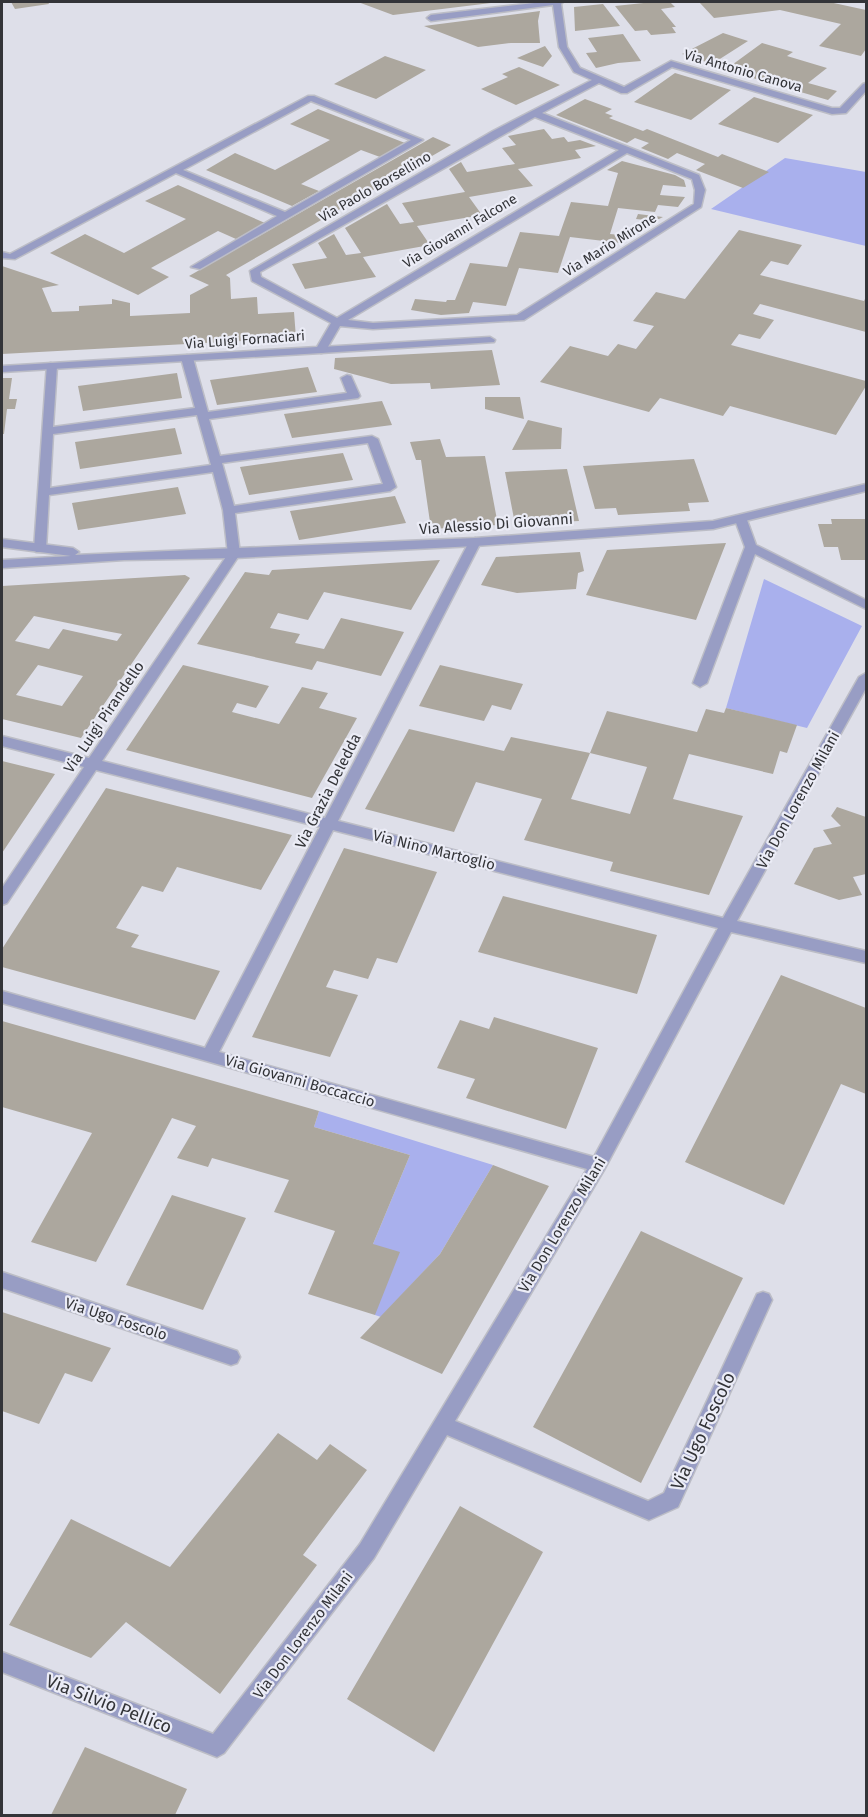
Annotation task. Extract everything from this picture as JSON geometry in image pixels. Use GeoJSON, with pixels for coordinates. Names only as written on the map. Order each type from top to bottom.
{"type":"FeatureCollection","features":[{"type":"Feature","properties":{"kind":"street"},"geometry":{"type":"LineString","coordinates":[[430,18],[558,2]]}},
{"type":"Feature","properties":{"kind":"street","name":"Via Antonio Canova"},"geometry":{"type":"LineString","coordinates":[[558,2],[563,47],[577,70],[597,81],[624,91],[671,64],[832,111],[843,111],[867,86]]}},
{"type":"Feature","properties":{"kind":"street","name":"Via Paolo Borsellino"},"geometry":{"type":"LineString","coordinates":[[338,322],[256,279],[255,271],[496,133],[597,81]]}},
{"type":"Feature","properties":{"kind":"street"},"geometry":{"type":"LineString","coordinates":[[2,255],[12,257],[311,98],[418,140],[196,267]]}},
{"type":"Feature","properties":{"kind":"street","name":"Via Mario Mirone"},"geometry":{"type":"LineString","coordinates":[[338,322],[373,326],[520,318],[698,205],[701,198],[700,185],[696,177],[536,114]]}},
{"type":"Feature","properties":{"kind":"street","name":"Via Giovanni Falcone"},"geometry":{"type":"LineString","coordinates":[[321,350],[338,322],[627,149]]}},
{"type":"Feature","properties":{"kind":"street"},"geometry":{"type":"LineString","coordinates":[[176,170],[285,216]]}},
{"type":"Feature","properties":{"kind":"street","name":"Via Luigi Fornaciari"},"geometry":{"type":"LineString","coordinates":[[2,369],[490,340]]}},
{"type":"Feature","properties":{"kind":"street"},"geometry":{"type":"LineString","coordinates":[[187,358],[229,510],[234,554]]}},
{"type":"Feature","properties":{"kind":"street"},"geometry":{"type":"LineString","coordinates":[[40,549],[51,366]]}},
{"type":"Feature","properties":{"kind":"street"},"geometry":{"type":"LineString","coordinates":[[47,431],[354,396],[347,378]]}},
{"type":"Feature","properties":{"kind":"street"},"geometry":{"type":"LineString","coordinates":[[44,492],[372,439],[390,487],[229,510]]}},
{"type":"Feature","properties":{"kind":"street","name":"Via Alessio Di Giovanni"},"geometry":{"type":"LineString","coordinates":[[123,555],[234,554],[475,542],[712,525],[741,520],[867,488]]}},
{"type":"Feature","properties":{"kind":"street"},"geometry":{"type":"LineString","coordinates":[[700,682],[751,547],[741,520]]}},
{"type":"Feature","properties":{"kind":"street","name":"Via Grazia Deledda"},"geometry":{"type":"LineString","coordinates":[[209,1055],[475,542]]}},
{"type":"Feature","properties":{"kind":"street"},"geometry":{"type":"LineString","coordinates":[[2,543],[40,549],[123,555]]}},
{"type":"Feature","properties":{"kind":"street"},"geometry":{"type":"LineString","coordinates":[[751,547],[867,605]]}},
{"type":"Feature","properties":{"kind":"street","name":"Via Luigi Pirandello"},"geometry":{"type":"LineString","coordinates":[[2,900],[234,554]]}},
{"type":"Feature","properties":{"kind":"street"},"geometry":{"type":"LineString","coordinates":[[2,564],[123,555]]}},
{"type":"Feature","properties":{"kind":"street","name":"Via Don Lorenzo Milani"},"geometry":{"type":"LineString","coordinates":[[217,1746],[367,1551],[598,1165],[727,925],[867,677]]}},
{"type":"Feature","properties":{"kind":"street","name":"Via Nino Martoglio"},"geometry":{"type":"LineString","coordinates":[[2,741],[727,925],[867,957]]}},
{"type":"Feature","properties":{"kind":"street","name":"Via Giovanni Boccaccio"},"geometry":{"type":"LineString","coordinates":[[2,997],[598,1165]]}},
{"type":"Feature","properties":{"kind":"street","name":"Via Ugo Foscolo"},"geometry":{"type":"LineString","coordinates":[[2,1280],[231,1357]]}},
{"type":"Feature","properties":{"kind":"street","name":"Via Ugo Foscolo"},"geometry":{"type":"LineString","coordinates":[[442,1424],[649,1511],[670,1500],[763,1300]]}},
{"type":"Feature","properties":{"kind":"street","name":"Via Silvio Pellico"},"geometry":{"type":"LineString","coordinates":[[2,1662],[217,1746]]}},
{"type":"Feature","properties":{"kind":"shaded area"},"geometry":{"type":"Polygon","coordinates":[[[785,158],[866,172],[866,246],[711,209],[785,158]]]}},
{"type":"Feature","properties":{"kind":"shaded area"},"geometry":{"type":"Polygon","coordinates":[[[764,579],[862,626],[807,728],[726,708],[764,579]]]}},
{"type":"Feature","properties":{"kind":"shaded area"},"geometry":{"type":"Polygon","coordinates":[[[319,1111],[493,1165],[440,1254],[381,1317],[375,1315],[373,1244],[410,1155],[314,1127],[319,1111]]]}},
{"type":"Feature","properties":{"kind":"building"},"geometry":{"type":"Polygon","coordinates":[[[11,2],[48,2],[49,4],[15,9],[11,2]]]}},
{"type":"Feature","properties":{"kind":"building"},"geometry":{"type":"Polygon","coordinates":[[[358,2],[491,2],[491,3],[393,15],[358,2]]]}},
{"type":"Feature","properties":{"kind":"building"},"geometry":{"type":"Polygon","coordinates":[[[670,2],[675,7],[661,9],[676,27],[672,27],[676,33],[651,35],[647,30],[635,31],[615,6],[670,2]]]}},
{"type":"Feature","properties":{"kind":"building"},"geometry":{"type":"Polygon","coordinates":[[[699,2],[829,2],[866,10],[866,49],[861,56],[819,46],[841,24],[780,10],[714,18],[699,2]]]}},
{"type":"Feature","properties":{"kind":"building"},"geometry":{"type":"Polygon","coordinates":[[[603,4],[620,26],[575,31],[574,7],[603,4]]]}},
{"type":"Feature","properties":{"kind":"building"},"geometry":{"type":"Polygon","coordinates":[[[540,11],[538,21],[540,43],[511,43],[478,47],[424,26],[540,11]]]}},
{"type":"Feature","properties":{"kind":"building"},"geometry":{"type":"Polygon","coordinates":[[[723,33],[748,41],[712,64],[682,54],[723,33]]]}},
{"type":"Feature","properties":{"kind":"building"},"geometry":{"type":"Polygon","coordinates":[[[623,34],[641,61],[596,68],[586,53],[597,52],[588,38],[623,34]]]}},
{"type":"Feature","properties":{"kind":"building"},"geometry":{"type":"Polygon","coordinates":[[[762,43],[793,52],[787,56],[827,68],[808,83],[837,91],[828,100],[725,70],[762,43]]]}},
{"type":"Feature","properties":{"kind":"building"},"geometry":{"type":"Polygon","coordinates":[[[545,46],[552,56],[543,67],[517,58],[545,46]]]}},
{"type":"Feature","properties":{"kind":"building"},"geometry":{"type":"Polygon","coordinates":[[[385,56],[426,70],[376,99],[334,84],[385,56]]]}},
{"type":"Feature","properties":{"kind":"building"},"geometry":{"type":"Polygon","coordinates":[[[519,67],[560,85],[516,105],[481,89],[508,77],[502,74],[519,67]]]}},
{"type":"Feature","properties":{"kind":"building"},"geometry":{"type":"Polygon","coordinates":[[[675,73],[731,90],[691,120],[634,102],[675,73]]]}},
{"type":"Feature","properties":{"kind":"building"},"geometry":{"type":"Polygon","coordinates":[[[754,97],[813,115],[778,143],[718,124],[754,97]]]}},
{"type":"Feature","properties":{"kind":"building"},"geometry":{"type":"Polygon","coordinates":[[[585,99],[612,109],[605,113],[613,116],[609,118],[643,131],[647,129],[718,157],[722,154],[769,172],[743,188],[696,170],[705,164],[677,153],[668,159],[641,148],[649,143],[635,138],[627,143],[556,115],[585,99]]]}},
{"type":"Feature","properties":{"kind":"building"},"geometry":{"type":"Polygon","coordinates":[[[318,109],[405,143],[380,157],[361,150],[301,184],[319,191],[292,206],[206,170],[235,153],[275,170],[330,140],[290,124],[318,109]]]}},
{"type":"Feature","properties":{"kind":"building"},"geometry":{"type":"Polygon","coordinates":[[[544,129],[552,139],[564,137],[568,142],[580,140],[596,146],[575,150],[581,158],[518,169],[533,186],[469,197],[482,215],[417,226],[430,245],[363,257],[376,277],[305,289],[292,264],[327,258],[318,243],[334,234],[346,255],[361,253],[345,228],[387,204],[400,224],[414,222],[402,203],[465,192],[449,169],[461,162],[467,172],[515,164],[502,148],[516,145],[508,136],[544,129]]]}},
{"type":"Feature","properties":{"kind":"building"},"geometry":{"type":"Polygon","coordinates":[[[433,137],[451,145],[226,275],[230,278],[231,299],[257,297],[258,314],[294,312],[296,338],[2,354],[2,266],[59,285],[42,288],[52,312],[79,311],[79,306],[112,304],[112,299],[130,303],[130,316],[190,313],[190,295],[209,285],[189,276],[433,137]]]}},
{"type":"Feature","properties":{"kind":"building"},"geometry":{"type":"Polygon","coordinates":[[[622,161],[675,175],[684,180],[686,187],[663,185],[660,195],[685,197],[678,207],[658,205],[655,212],[618,208],[610,234],[631,236],[621,243],[570,237],[558,273],[519,268],[506,306],[473,302],[469,313],[441,315],[411,310],[415,299],[446,302],[455,300],[470,263],[507,267],[520,232],[559,236],[571,202],[608,206],[618,173],[607,170],[622,161]]]}},
{"type":"Feature","properties":{"kind":"building"},"geometry":{"type":"Polygon","coordinates":[[[178,185],[265,223],[236,239],[218,231],[151,268],[169,277],[138,295],[50,253],[85,234],[124,253],[186,219],[145,201],[178,185]]]}},
{"type":"Feature","properties":{"kind":"building"},"geometry":{"type":"Polygon","coordinates":[[[638,214],[663,217],[655,221],[636,219],[638,214]]]}},
{"type":"Feature","properties":{"kind":"building"},"geometry":{"type":"Polygon","coordinates":[[[739,230],[802,245],[788,265],[771,261],[760,275],[864,301],[866,297],[866,332],[760,304],[753,314],[774,320],[760,339],[739,334],[731,345],[866,381],[866,386],[836,435],[730,406],[723,416],[660,398],[649,412],[540,382],[570,346],[608,356],[618,344],[636,349],[654,326],[633,321],[656,292],[685,299],[739,230]]]}},
{"type":"Feature","properties":{"kind":"building"},"geometry":{"type":"Polygon","coordinates":[[[492,350],[500,385],[431,389],[430,383],[391,384],[334,369],[335,358],[492,350]]]}},
{"type":"Feature","properties":{"kind":"building"},"geometry":{"type":"Polygon","coordinates":[[[308,367],[317,392],[217,405],[210,380],[308,367]]]}},
{"type":"Feature","properties":{"kind":"building"},"geometry":{"type":"Polygon","coordinates":[[[177,373],[182,398],[83,411],[78,386],[177,373]]]}},
{"type":"Feature","properties":{"kind":"building"},"geometry":{"type":"Polygon","coordinates":[[[2,378],[12,378],[9,399],[17,399],[15,409],[7,409],[4,434],[2,434],[2,378]]]}},
{"type":"Feature","properties":{"kind":"building"},"geometry":{"type":"Polygon","coordinates":[[[485,397],[520,397],[524,419],[485,409],[485,397]]]}},
{"type":"Feature","properties":{"kind":"building"},"geometry":{"type":"Polygon","coordinates":[[[382,401],[392,425],[292,438],[284,414],[382,401]]]}},
{"type":"Feature","properties":{"kind":"building"},"geometry":{"type":"Polygon","coordinates":[[[528,420],[562,428],[561,449],[512,450],[528,420]]]}},
{"type":"Feature","properties":{"kind":"building"},"geometry":{"type":"Polygon","coordinates":[[[175,428],[182,454],[80,469],[75,442],[175,428]]]}},
{"type":"Feature","properties":{"kind":"building"},"geometry":{"type":"Polygon","coordinates":[[[440,439],[446,457],[485,456],[498,525],[431,529],[421,460],[416,460],[410,442],[440,439]]]}},
{"type":"Feature","properties":{"kind":"building"},"geometry":{"type":"Polygon","coordinates":[[[343,453],[353,480],[249,495],[240,467],[343,453]]]}},
{"type":"Feature","properties":{"kind":"building"},"geometry":{"type":"Polygon","coordinates":[[[694,459],[709,502],[688,503],[690,511],[618,515],[616,508],[595,509],[583,466],[694,459]]]}},
{"type":"Feature","properties":{"kind":"building"},"geometry":{"type":"Polygon","coordinates":[[[567,469],[579,521],[515,524],[505,472],[567,469]]]}},
{"type":"Feature","properties":{"kind":"building"},"geometry":{"type":"Polygon","coordinates":[[[178,487],[186,514],[78,530],[72,503],[178,487]]]}},
{"type":"Feature","properties":{"kind":"building"},"geometry":{"type":"Polygon","coordinates":[[[395,496],[406,523],[299,540],[290,511],[395,496]]]}},
{"type":"Feature","properties":{"kind":"building"},"geometry":{"type":"Polygon","coordinates":[[[831,519],[866,519],[866,560],[841,560],[838,547],[824,547],[818,524],[832,524],[831,519]]]}},
{"type":"Feature","properties":{"kind":"building"},"geometry":{"type":"Polygon","coordinates":[[[726,543],[696,620],[586,595],[607,550],[726,543]]]}},
{"type":"Feature","properties":{"kind":"building"},"geometry":{"type":"Polygon","coordinates":[[[580,552],[584,571],[578,573],[576,589],[517,593],[481,585],[496,557],[580,552]]]}},
{"type":"Feature","properties":{"kind":"building"},"geometry":{"type":"Polygon","coordinates":[[[440,560],[411,610],[324,592],[308,620],[278,613],[270,628],[300,634],[295,643],[324,649],[341,618],[404,632],[381,676],[317,661],[312,670],[197,644],[245,572],[269,575],[272,570],[440,560]]]}},
{"type":"Feature","properties":{"kind":"building"},"geometry":{"type":"Polygon","coordinates":[[[185,575],[190,578],[81,738],[2,719],[2,586],[185,575]],[[34,616],[15,641],[49,649],[63,629],[117,641],[122,634],[106,631],[34,616]],[[38,665],[16,695],[62,706],[83,676],[38,665]]]}},
{"type":"Feature","properties":{"kind":"building"},"geometry":{"type":"Polygon","coordinates":[[[183,665],[269,686],[256,708],[237,703],[232,712],[279,724],[302,687],[328,693],[319,708],[357,718],[312,798],[126,750],[183,665]]]}},
{"type":"Feature","properties":{"kind":"building"},"geometry":{"type":"Polygon","coordinates":[[[440,665],[523,684],[511,710],[492,705],[484,721],[419,706],[440,665]]]}},
{"type":"Feature","properties":{"kind":"building"},"geometry":{"type":"Polygon","coordinates":[[[726,708],[797,725],[787,753],[780,751],[773,774],[689,754],[673,799],[743,816],[709,895],[610,871],[613,862],[524,840],[542,799],[476,782],[454,832],[365,809],[409,729],[504,751],[511,737],[590,753],[607,711],[697,732],[706,709],[724,713],[726,708]],[[590,753],[571,799],[630,814],[647,767],[590,753]]]}},
{"type":"Feature","properties":{"kind":"building"},"geometry":{"type":"Polygon","coordinates":[[[2,761],[55,774],[2,853],[2,761]]]}},
{"type":"Feature","properties":{"kind":"building"},"geometry":{"type":"Polygon","coordinates":[[[106,788],[292,835],[261,890],[177,867],[163,892],[142,886],[116,928],[139,935],[131,947],[220,971],[195,1020],[2,967],[2,949],[106,788]]]}},
{"type":"Feature","properties":{"kind":"building"},"geometry":{"type":"Polygon","coordinates":[[[837,807],[866,817],[866,874],[853,877],[862,895],[839,900],[794,884],[814,848],[832,844],[823,830],[841,826],[831,816],[837,807]]]}},
{"type":"Feature","properties":{"kind":"building"},"geometry":{"type":"Polygon","coordinates":[[[344,848],[437,872],[397,963],[377,958],[368,979],[334,970],[326,987],[358,995],[330,1057],[252,1037],[344,848]]]}},
{"type":"Feature","properties":{"kind":"building"},"geometry":{"type":"Polygon","coordinates":[[[503,896],[657,935],[637,994],[478,952],[503,896]]]}},
{"type":"Feature","properties":{"kind":"building"},"geometry":{"type":"Polygon","coordinates":[[[781,975],[866,1008],[866,1094],[841,1084],[784,1205],[685,1162],[781,975]]]}},
{"type":"Feature","properties":{"kind":"building"},"geometry":{"type":"Polygon","coordinates":[[[494,1017],[598,1048],[566,1129],[466,1098],[475,1079],[437,1068],[460,1020],[489,1029],[494,1017]]]}},
{"type":"Feature","properties":{"kind":"building"},"geometry":{"type":"Polygon","coordinates":[[[2,1021],[319,1111],[314,1127],[410,1155],[373,1244],[400,1252],[375,1315],[308,1294],[335,1231],[274,1212],[289,1180],[212,1158],[208,1167],[177,1158],[196,1126],[172,1118],[96,1262],[31,1242],[92,1133],[2,1107],[2,1021]]]}},
{"type":"Feature","properties":{"kind":"building"},"geometry":{"type":"Polygon","coordinates":[[[493,1165],[549,1186],[442,1374],[360,1338],[440,1254],[493,1165]]]}},
{"type":"Feature","properties":{"kind":"building"},"geometry":{"type":"Polygon","coordinates":[[[172,1195],[246,1218],[203,1310],[126,1285],[172,1195]]]}},
{"type":"Feature","properties":{"kind":"building"},"geometry":{"type":"Polygon","coordinates":[[[641,1231],[743,1278],[641,1483],[533,1427],[641,1231]]]}},
{"type":"Feature","properties":{"kind":"building"},"geometry":{"type":"Polygon","coordinates":[[[2,1312],[111,1348],[92,1382],[65,1373],[39,1424],[2,1411],[2,1312]]]}},
{"type":"Feature","properties":{"kind":"building"},"geometry":{"type":"Polygon","coordinates":[[[278,1433],[317,1460],[330,1444],[367,1470],[303,1555],[317,1565],[220,1694],[126,1622],[91,1658],[9,1625],[71,1519],[170,1567],[278,1433]]]}},
{"type":"Feature","properties":{"kind":"building"},"geometry":{"type":"Polygon","coordinates":[[[460,1506],[543,1552],[434,1752],[347,1699],[460,1506]]]}},
{"type":"Feature","properties":{"kind":"building"},"geometry":{"type":"Polygon","coordinates":[[[85,1747],[187,1789],[175,1815],[51,1815],[85,1747]]]}}]}
